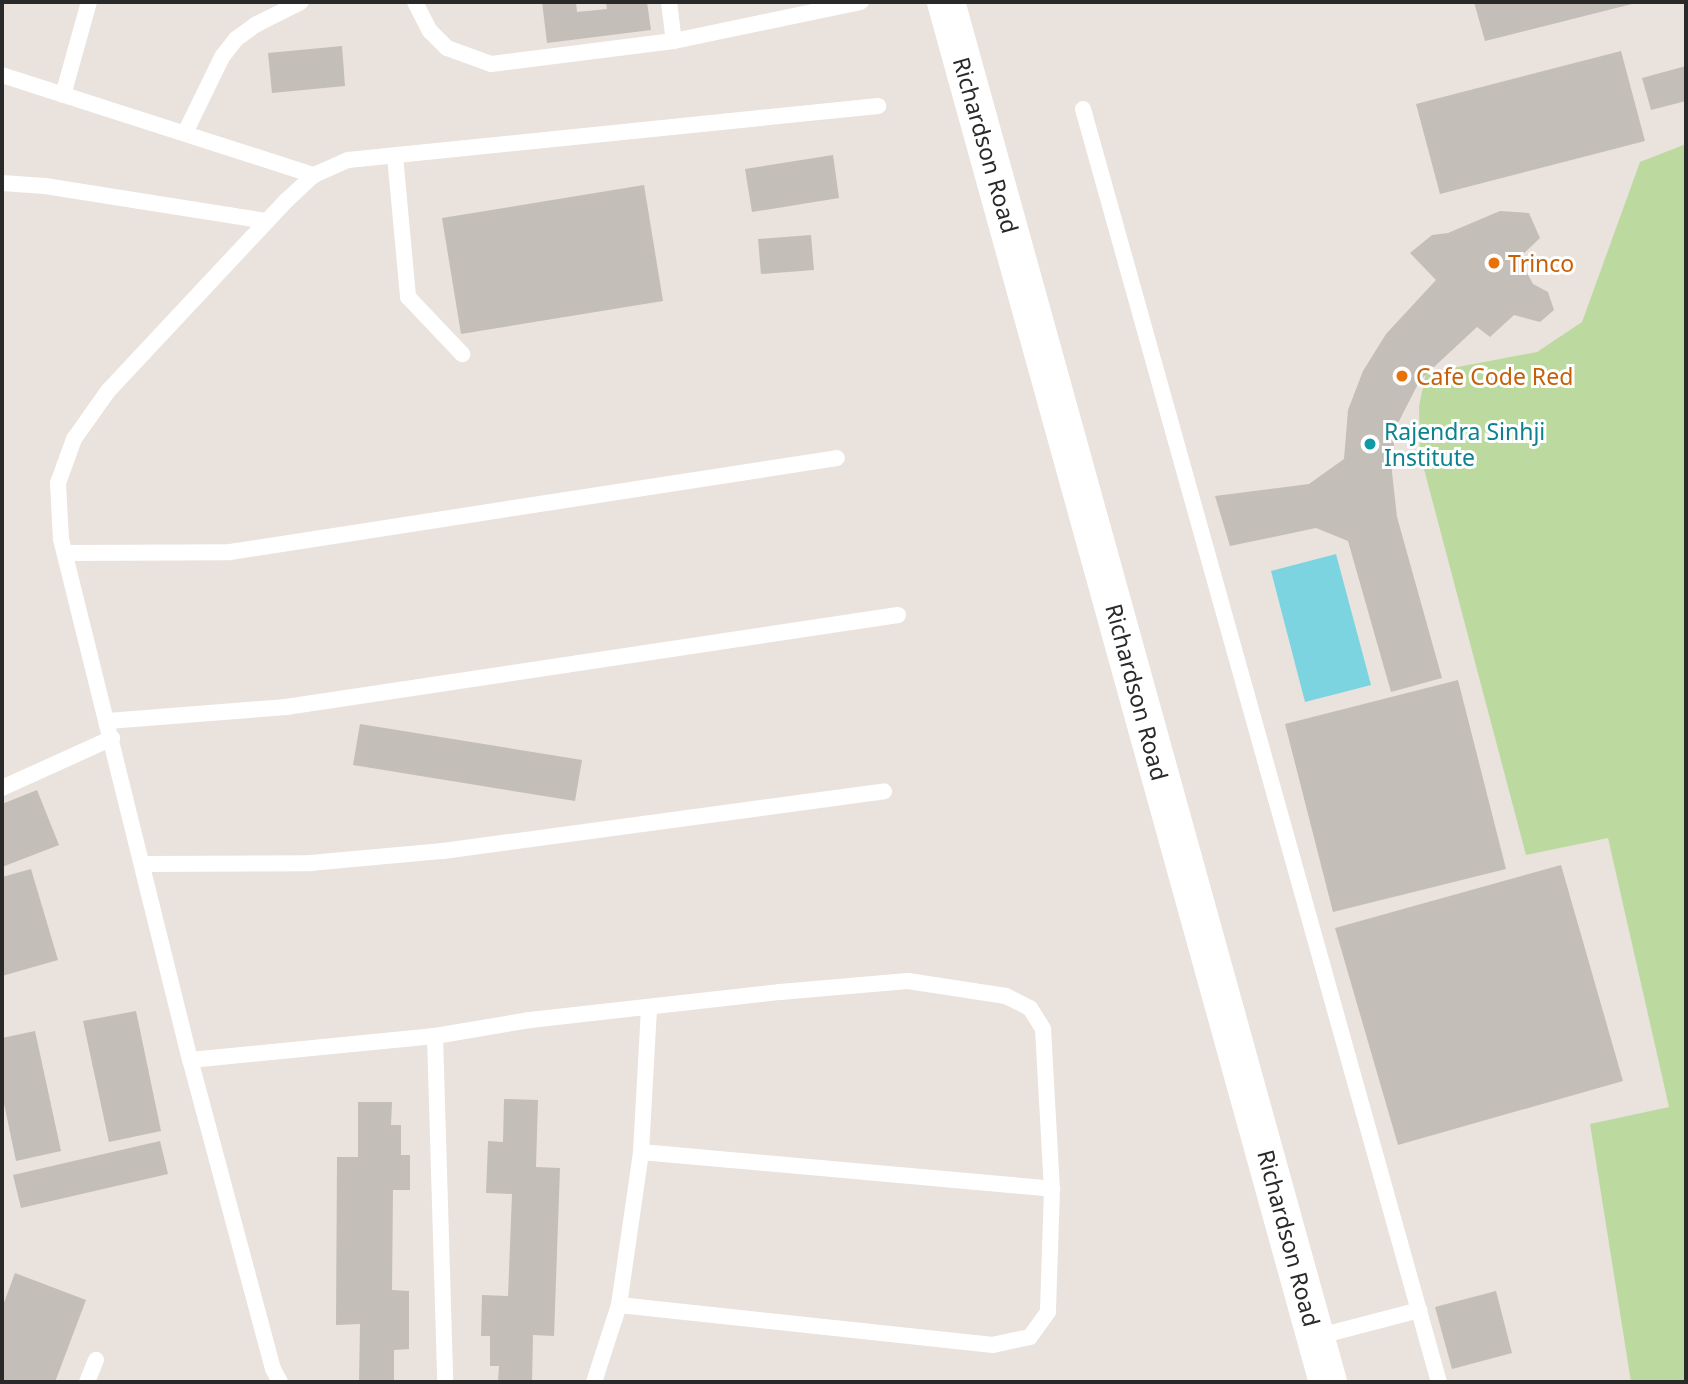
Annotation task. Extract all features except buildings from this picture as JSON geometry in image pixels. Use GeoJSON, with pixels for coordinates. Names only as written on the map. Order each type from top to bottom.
{"type":"FeatureCollection","features":[{"type":"Feature","properties":{"kind":"street","name":"Richardson Road"},"geometry":{"type":"LineString","coordinates":[[946,2],[1328,1382]]}},
{"type":"Feature","properties":{"kind":"lane"},"geometry":{"type":"LineString","coordinates":[[64,95],[89,2]]}},
{"type":"Feature","properties":{"kind":"lane"},"geometry":{"type":"LineString","coordinates":[[185,134],[222,57],[236,39],[255,25],[301,2]]}},
{"type":"Feature","properties":{"kind":"lane"},"geometry":{"type":"LineString","coordinates":[[415,2],[430,31],[447,48],[491,64],[674,41],[860,2]]}},
{"type":"Feature","properties":{"kind":"lane"},"geometry":{"type":"LineString","coordinates":[[669,2],[674,41]]}},
{"type":"Feature","properties":{"kind":"lane"},"geometry":{"type":"LineString","coordinates":[[2,75],[314,175]]}},
{"type":"Feature","properties":{"kind":"lane"},"geometry":{"type":"LineString","coordinates":[[280,1382],[273,1369],[190,1060],[61,539],[58,483],[74,439],[108,391],[267,221],[314,175],[348,160],[878,106]]}},
{"type":"Feature","properties":{"kind":"lane"},"geometry":{"type":"LineString","coordinates":[[1083,109],[1439,1382]]}},
{"type":"Feature","properties":{"kind":"lane"},"geometry":{"type":"LineString","coordinates":[[395,156],[408,297],[462,354]]}},
{"type":"Feature","properties":{"kind":"lane"},"geometry":{"type":"LineString","coordinates":[[2,183],[45,186],[267,221]]}},
{"type":"Feature","properties":{"kind":"lane"},"geometry":{"type":"LineString","coordinates":[[65,552],[230,552],[837,458]]}},
{"type":"Feature","properties":{"kind":"lane"},"geometry":{"type":"LineString","coordinates":[[108,721],[286,707],[898,615]]}},
{"type":"Feature","properties":{"kind":"lane"},"geometry":{"type":"LineString","coordinates":[[2,788],[112,738]]}},
{"type":"Feature","properties":{"kind":"lane"},"geometry":{"type":"LineString","coordinates":[[143,864],[310,863],[443,851],[884,791]]}},
{"type":"Feature","properties":{"kind":"lane"},"geometry":{"type":"LineString","coordinates":[[190,1060],[435,1035],[530,1020],[908,981],[1006,996],[1030,1008],[1043,1029],[1052,1189],[1048,1312],[1030,1337],[993,1345],[619,1305]]}},
{"type":"Feature","properties":{"kind":"lane"},"geometry":{"type":"LineString","coordinates":[[594,1382],[619,1305],[641,1152],[649,1007]]}},
{"type":"Feature","properties":{"kind":"lane"},"geometry":{"type":"LineString","coordinates":[[435,1035],[445,1382]]}},
{"type":"Feature","properties":{"kind":"lane"},"geometry":{"type":"LineString","coordinates":[[641,1152],[1052,1189]]}},
{"type":"Feature","properties":{"kind":"lane"},"geometry":{"type":"LineString","coordinates":[[1316,1337],[1420,1310]]}},
{"type":"Feature","properties":{"kind":"lane"},"geometry":{"type":"LineString","coordinates":[[87,1382],[96,1360]]}},
{"type":"Feature","properties":{"kind":"green space"},"geometry":{"type":"Polygon","coordinates":[[[1686,144],[1686,1382],[1631,1382],[1590,1124],[1669,1107],[1608,838],[1526,855],[1420,454],[1419,406],[1426,373],[1537,352],[1582,322],[1640,162],[1686,144]]]}},
{"type":"Feature","properties":{"kind":"water"},"geometry":{"type":"Polygon","coordinates":[[[1336,554],[1371,685],[1305,702],[1271,571],[1336,554]]]}},
{"type":"Feature","properties":{"kind":"place","name":"Trinco"},"geometry":{"type":"Point","coordinates":[1494,263]}},
{"type":"Feature","properties":{"kind":"place","name":"Cafe Code Red"},"geometry":{"type":"Point","coordinates":[1402,376]}},
{"type":"Feature","properties":{"kind":"place","name":"Rajendra Sinhji Institute"},"geometry":{"type":"Point","coordinates":[1370,444]}}]}
